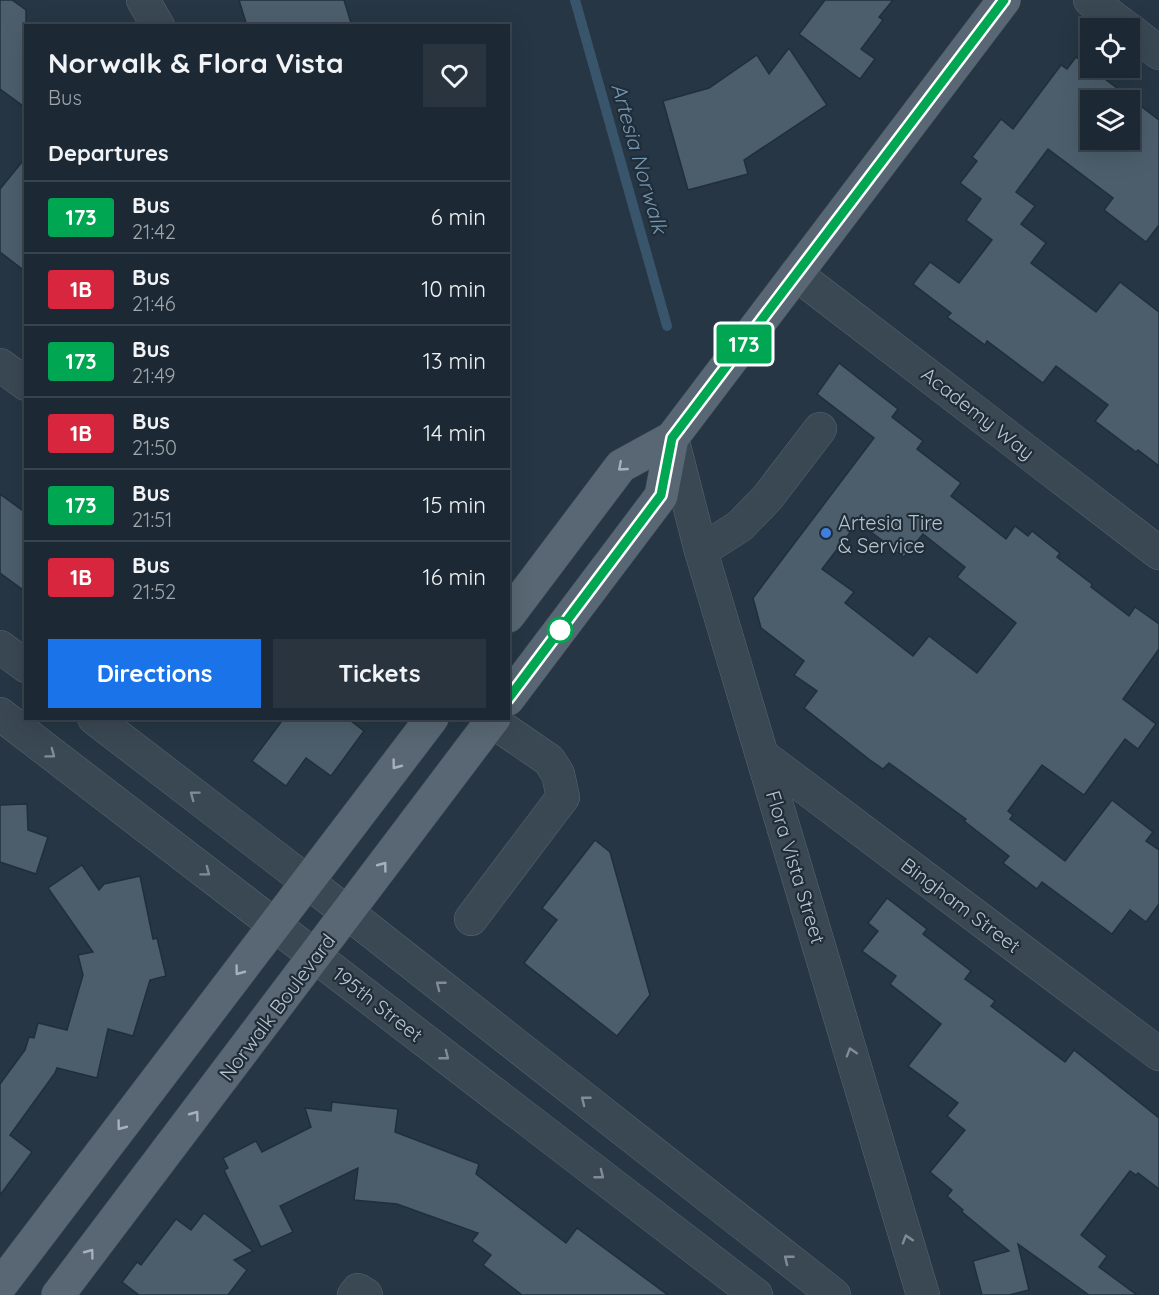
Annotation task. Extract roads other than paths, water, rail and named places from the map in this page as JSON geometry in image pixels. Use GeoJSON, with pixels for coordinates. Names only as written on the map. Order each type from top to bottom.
{"type":"FeatureCollection","features":[{"type":"Feature","properties":{"kind":"main road","name":"Norwalk Boulevard"},"geometry":{"type":"LineString","coordinates":[[510,613],[621,466],[672,438],[1004,0]]}},
{"type":"Feature","properties":{"kind":"main road","name":"Norwalk Boulevard"},"geometry":{"type":"LineString","coordinates":[[510,697],[661,495],[672,438]]}},
{"type":"Feature","properties":{"kind":"main road"},"geometry":{"type":"LineString","coordinates":[[0,1286],[430,720]]}},
{"type":"Feature","properties":{"kind":"main road","name":"Norwalk Boulevard"},"geometry":{"type":"LineString","coordinates":[[58,1295],[493,720]]}},
{"type":"Feature","properties":{"kind":"street"},"geometry":{"type":"LineString","coordinates":[[143,0],[157,24]]}},
{"type":"Feature","properties":{"kind":"street"},"geometry":{"type":"LineString","coordinates":[[1090,0],[1114,18]]}},
{"type":"Feature","properties":{"kind":"street"},"geometry":{"type":"LineString","coordinates":[[1140,38],[1159,53]]}},
{"type":"Feature","properties":{"kind":"street","name":"Academy Way"},"geometry":{"type":"LineString","coordinates":[[796,274],[1159,553]]}},
{"type":"Feature","properties":{"kind":"street"},"geometry":{"type":"LineString","coordinates":[[0,365],[24,383]]}},
{"type":"Feature","properties":{"kind":"street"},"geometry":{"type":"LineString","coordinates":[[701,551],[740,526],[768,497],[819,429]]}},
{"type":"Feature","properties":{"kind":"street","name":"Flora Vista Street"},"geometry":{"type":"LineString","coordinates":[[672,438],[701,551],[923,1295]]}},
{"type":"Feature","properties":{"kind":"street"},"geometry":{"type":"LineString","coordinates":[[0,646],[24,664]]}},
{"type":"Feature","properties":{"kind":"street","name":"195th Street"},"geometry":{"type":"LineString","coordinates":[[0,714],[756,1295]]}},
{"type":"Feature","properties":{"kind":"street"},"geometry":{"type":"LineString","coordinates":[[97,720],[348,913],[834,1295]]}},
{"type":"Feature","properties":{"kind":"street"},"geometry":{"type":"LineString","coordinates":[[471,919],[563,797],[558,774],[549,760],[506,720]]}},
{"type":"Feature","properties":{"kind":"street","name":"Bingham Street"},"geometry":{"type":"LineString","coordinates":[[763,756],[1159,1054]]}},
{"type":"Feature","properties":{"kind":"waterway","name":"Artesia Norwalk"},"geometry":{"type":"LineString","coordinates":[[575,0],[667,326]]}},
{"type":"Feature","properties":{"kind":"place","name":"Artesia Tire & Service"},"geometry":{"type":"Point","coordinates":[826,533]}}]}
